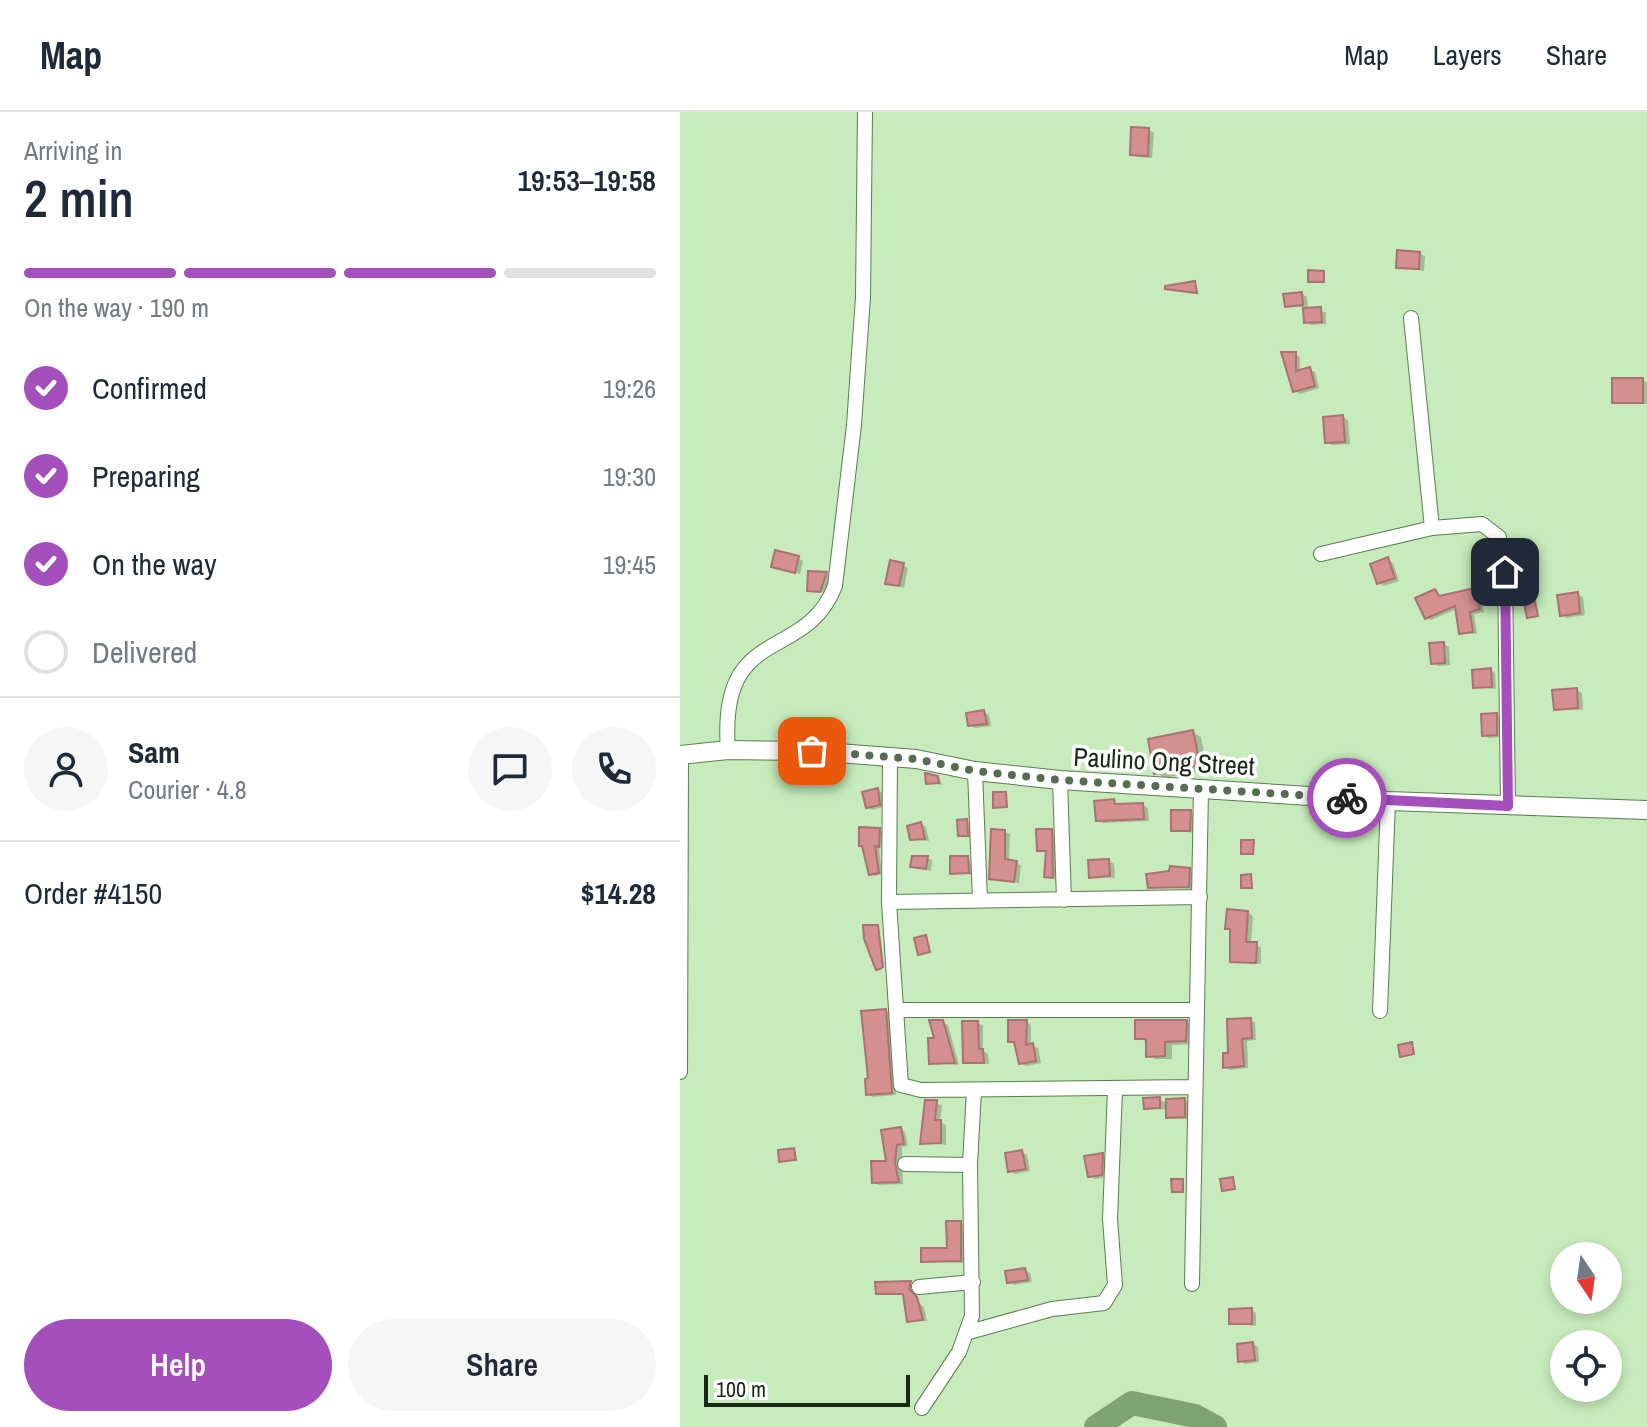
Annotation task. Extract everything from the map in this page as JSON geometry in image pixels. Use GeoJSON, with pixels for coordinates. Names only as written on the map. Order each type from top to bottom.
{"type":"FeatureCollection","features":[{"type":"Feature","properties":{"kind":"street"},"geometry":{"type":"LineString","coordinates":[[728,750],[728,699],[735,680],[748,662],[816,616],[828,604],[835,586],[854,425],[863,297],[865,112]]}},
{"type":"Feature","properties":{"kind":"street"},"geometry":{"type":"LineString","coordinates":[[1411,318],[1432,528]]}},
{"type":"Feature","properties":{"kind":"street"},"geometry":{"type":"LineString","coordinates":[[1321,554],[1432,528],[1482,524],[1499,537],[1502,547],[1509,742],[1508,806]]}},
{"type":"Feature","properties":{"kind":"street","name":"Paulino Ong Street"},"geometry":{"type":"LineString","coordinates":[[680,755],[728,750],[812,751],[916,759],[975,771],[1060,780],[1388,801],[1647,810]]}},
{"type":"Feature","properties":{"kind":"street"},"geometry":{"type":"LineString","coordinates":[[680,755],[680,1072]]}},
{"type":"Feature","properties":{"kind":"street"},"geometry":{"type":"LineString","coordinates":[[890,758],[889,902],[901,1085],[921,1090],[1195,1087]]}},
{"type":"Feature","properties":{"kind":"street"},"geometry":{"type":"LineString","coordinates":[[975,771],[980,900]]}},
{"type":"Feature","properties":{"kind":"street"},"geometry":{"type":"LineString","coordinates":[[1060,780],[1064,900]]}},
{"type":"Feature","properties":{"kind":"street"},"geometry":{"type":"LineString","coordinates":[[1192,1284],[1201,789]]}},
{"type":"Feature","properties":{"kind":"street"},"geometry":{"type":"LineString","coordinates":[[1380,1011],[1388,801]]}},
{"type":"Feature","properties":{"kind":"street"},"geometry":{"type":"LineString","coordinates":[[889,902],[1200,897]]}},
{"type":"Feature","properties":{"kind":"street"},"geometry":{"type":"LineString","coordinates":[[896,1010],[1197,1010]]}},
{"type":"Feature","properties":{"kind":"street"},"geometry":{"type":"LineString","coordinates":[[969,1332],[1052,1309],[1104,1303],[1111,1295],[1115,1285],[1110,1219],[1115,1089]]}},
{"type":"Feature","properties":{"kind":"street"},"geometry":{"type":"LineString","coordinates":[[922,1408],[969,1332],[973,1282],[970,1165],[974,1090]]}},
{"type":"Feature","properties":{"kind":"street"},"geometry":{"type":"LineString","coordinates":[[905,1164],[970,1165]]}},
{"type":"Feature","properties":{"kind":"street"},"geometry":{"type":"LineString","coordinates":[[919,1287],[973,1282]]}},
{"type":"Feature","properties":{"kind":"building"},"geometry":{"type":"Polygon","coordinates":[[[1131,127],[1149,128],[1148,156],[1130,155],[1131,127]]]}},
{"type":"Feature","properties":{"kind":"building"},"geometry":{"type":"Polygon","coordinates":[[[1397,250],[1420,252],[1419,269],[1396,268],[1397,250]]]}},
{"type":"Feature","properties":{"kind":"building"},"geometry":{"type":"Polygon","coordinates":[[[1308,270],[1324,271],[1324,282],[1308,282],[1308,270]]]}},
{"type":"Feature","properties":{"kind":"building"},"geometry":{"type":"Polygon","coordinates":[[[1195,281],[1197,293],[1165,289],[1165,286],[1195,281]]]}},
{"type":"Feature","properties":{"kind":"building"},"geometry":{"type":"Polygon","coordinates":[[[1302,292],[1303,305],[1285,307],[1283,294],[1302,292]]]}},
{"type":"Feature","properties":{"kind":"building"},"geometry":{"type":"Polygon","coordinates":[[[1321,307],[1322,322],[1304,323],[1303,308],[1321,307]]]}},
{"type":"Feature","properties":{"kind":"building"},"geometry":{"type":"Polygon","coordinates":[[[1281,352],[1296,352],[1296,371],[1310,367],[1315,386],[1293,392],[1281,352]]]}},
{"type":"Feature","properties":{"kind":"building"},"geometry":{"type":"Polygon","coordinates":[[[1612,378],[1643,378],[1643,403],[1612,403],[1612,378]]]}},
{"type":"Feature","properties":{"kind":"building"},"geometry":{"type":"Polygon","coordinates":[[[1343,415],[1345,442],[1325,443],[1323,417],[1343,415]]]}},
{"type":"Feature","properties":{"kind":"building"},"geometry":{"type":"Polygon","coordinates":[[[775,550],[799,556],[795,573],[771,567],[775,550]]]}},
{"type":"Feature","properties":{"kind":"building"},"geometry":{"type":"Polygon","coordinates":[[[1388,557],[1395,578],[1377,584],[1370,564],[1388,557]]]}},
{"type":"Feature","properties":{"kind":"building"},"geometry":{"type":"Polygon","coordinates":[[[890,560],[904,563],[899,586],[885,584],[890,560]]]}},
{"type":"Feature","properties":{"kind":"building"},"geometry":{"type":"Polygon","coordinates":[[[808,571],[827,572],[820,592],[807,591],[808,571]]]}},
{"type":"Feature","properties":{"kind":"building"},"geometry":{"type":"Polygon","coordinates":[[[1475,588],[1480,609],[1470,612],[1473,632],[1459,634],[1455,606],[1425,619],[1415,598],[1435,589],[1439,596],[1475,588]]]}},
{"type":"Feature","properties":{"kind":"building"},"geometry":{"type":"Polygon","coordinates":[[[1578,592],[1580,613],[1560,616],[1557,595],[1578,592]]]}},
{"type":"Feature","properties":{"kind":"building"},"geometry":{"type":"Polygon","coordinates":[[[1534,597],[1538,616],[1527,618],[1523,599],[1534,597]]]}},
{"type":"Feature","properties":{"kind":"building"},"geometry":{"type":"Polygon","coordinates":[[[1444,642],[1445,663],[1431,664],[1429,643],[1444,642]]]}},
{"type":"Feature","properties":{"kind":"building"},"geometry":{"type":"Polygon","coordinates":[[[1491,668],[1492,687],[1473,688],[1472,670],[1491,668]]]}},
{"type":"Feature","properties":{"kind":"building"},"geometry":{"type":"Polygon","coordinates":[[[1577,688],[1578,708],[1554,710],[1552,690],[1577,688]]]}},
{"type":"Feature","properties":{"kind":"building"},"geometry":{"type":"Polygon","coordinates":[[[984,710],[987,724],[968,726],[966,713],[984,710]]]}},
{"type":"Feature","properties":{"kind":"building"},"geometry":{"type":"Polygon","coordinates":[[[1497,713],[1497,735],[1482,736],[1481,714],[1497,713]]]}},
{"type":"Feature","properties":{"kind":"building"},"geometry":{"type":"Polygon","coordinates":[[[1193,730],[1200,765],[1154,774],[1148,739],[1193,730]]]}},
{"type":"Feature","properties":{"kind":"building"},"geometry":{"type":"Polygon","coordinates":[[[925,773],[938,776],[939,783],[926,784],[925,773]]]}},
{"type":"Feature","properties":{"kind":"building"},"geometry":{"type":"Polygon","coordinates":[[[878,788],[880,805],[866,808],[862,792],[878,788]]]}},
{"type":"Feature","properties":{"kind":"building"},"geometry":{"type":"Polygon","coordinates":[[[993,792],[1006,792],[1007,807],[993,808],[993,792]]]}},
{"type":"Feature","properties":{"kind":"building"},"geometry":{"type":"Polygon","coordinates":[[[1114,799],[1115,804],[1143,803],[1144,819],[1096,821],[1094,801],[1114,799]]]}},
{"type":"Feature","properties":{"kind":"building"},"geometry":{"type":"Polygon","coordinates":[[[1171,810],[1191,810],[1190,831],[1171,831],[1171,810]]]}},
{"type":"Feature","properties":{"kind":"building"},"geometry":{"type":"Polygon","coordinates":[[[967,819],[968,836],[958,836],[957,820],[967,819]]]}},
{"type":"Feature","properties":{"kind":"building"},"geometry":{"type":"Polygon","coordinates":[[[921,822],[925,839],[910,840],[907,826],[921,822]]]}},
{"type":"Feature","properties":{"kind":"building"},"geometry":{"type":"Polygon","coordinates":[[[859,827],[880,828],[879,847],[875,846],[879,873],[869,875],[862,846],[859,846],[859,827]]]}},
{"type":"Feature","properties":{"kind":"building"},"geometry":{"type":"Polygon","coordinates":[[[991,829],[1005,830],[1005,859],[1017,861],[1014,882],[989,879],[991,829]]]}},
{"type":"Feature","properties":{"kind":"building"},"geometry":{"type":"Polygon","coordinates":[[[1036,829],[1052,829],[1053,878],[1044,877],[1046,851],[1037,851],[1036,829]]]}},
{"type":"Feature","properties":{"kind":"building"},"geometry":{"type":"Polygon","coordinates":[[[1241,840],[1254,840],[1253,854],[1241,854],[1241,840]]]}},
{"type":"Feature","properties":{"kind":"building"},"geometry":{"type":"Polygon","coordinates":[[[912,856],[928,856],[926,869],[910,867],[912,856]]]}},
{"type":"Feature","properties":{"kind":"building"},"geometry":{"type":"Polygon","coordinates":[[[950,856],[968,856],[969,873],[950,874],[950,856]]]}},
{"type":"Feature","properties":{"kind":"building"},"geometry":{"type":"Polygon","coordinates":[[[1109,859],[1110,876],[1089,878],[1088,860],[1109,859]]]}},
{"type":"Feature","properties":{"kind":"building"},"geometry":{"type":"Polygon","coordinates":[[[1170,866],[1190,868],[1189,887],[1148,888],[1146,874],[1169,871],[1170,866]]]}},
{"type":"Feature","properties":{"kind":"building"},"geometry":{"type":"Polygon","coordinates":[[[1251,874],[1252,888],[1241,888],[1241,875],[1251,874]]]}},
{"type":"Feature","properties":{"kind":"building"},"geometry":{"type":"Polygon","coordinates":[[[1227,909],[1248,911],[1246,942],[1257,942],[1256,963],[1230,962],[1230,929],[1225,929],[1227,909]]]}},
{"type":"Feature","properties":{"kind":"building"},"geometry":{"type":"Polygon","coordinates":[[[863,925],[878,925],[883,967],[880,969],[876,970],[864,939],[863,925]]]}},
{"type":"Feature","properties":{"kind":"building"},"geometry":{"type":"Polygon","coordinates":[[[926,935],[930,952],[918,955],[914,938],[926,935]]]}},
{"type":"Feature","properties":{"kind":"building"},"geometry":{"type":"Polygon","coordinates":[[[886,1009],[892,1093],[866,1095],[865,1079],[868,1078],[861,1011],[886,1009]]]}},
{"type":"Feature","properties":{"kind":"building"},"geometry":{"type":"Polygon","coordinates":[[[1251,1018],[1252,1038],[1242,1039],[1244,1066],[1223,1068],[1223,1053],[1228,1053],[1227,1019],[1251,1018]]]}},
{"type":"Feature","properties":{"kind":"building"},"geometry":{"type":"Polygon","coordinates":[[[929,1020],[943,1020],[955,1063],[929,1064],[928,1038],[934,1038],[929,1020]]]}},
{"type":"Feature","properties":{"kind":"building"},"geometry":{"type":"Polygon","coordinates":[[[1008,1020],[1027,1020],[1026,1045],[1033,1043],[1036,1061],[1019,1064],[1014,1042],[1008,1042],[1008,1020]]]}},
{"type":"Feature","properties":{"kind":"building"},"geometry":{"type":"Polygon","coordinates":[[[1135,1020],[1187,1020],[1186,1041],[1165,1042],[1165,1056],[1146,1057],[1146,1039],[1135,1039],[1135,1020]]]}},
{"type":"Feature","properties":{"kind":"building"},"geometry":{"type":"Polygon","coordinates":[[[962,1021],[978,1021],[979,1049],[983,1049],[984,1063],[963,1063],[962,1021]]]}},
{"type":"Feature","properties":{"kind":"building"},"geometry":{"type":"Polygon","coordinates":[[[1412,1042],[1414,1054],[1400,1057],[1398,1045],[1412,1042]]]}},
{"type":"Feature","properties":{"kind":"building"},"geometry":{"type":"Polygon","coordinates":[[[1160,1097],[1160,1108],[1144,1109],[1143,1098],[1160,1097]]]}},
{"type":"Feature","properties":{"kind":"building"},"geometry":{"type":"Polygon","coordinates":[[[1185,1098],[1185,1117],[1166,1118],[1166,1099],[1185,1098]]]}},
{"type":"Feature","properties":{"kind":"building"},"geometry":{"type":"Polygon","coordinates":[[[925,1100],[937,1100],[935,1120],[941,1120],[941,1143],[920,1144],[925,1100]]]}},
{"type":"Feature","properties":{"kind":"building"},"geometry":{"type":"Polygon","coordinates":[[[901,1127],[904,1144],[897,1145],[895,1163],[899,1182],[872,1183],[871,1161],[886,1161],[881,1130],[901,1127]]]}},
{"type":"Feature","properties":{"kind":"building"},"geometry":{"type":"Polygon","coordinates":[[[794,1148],[796,1160],[779,1162],[778,1150],[794,1148]]]}},
{"type":"Feature","properties":{"kind":"building"},"geometry":{"type":"Polygon","coordinates":[[[1022,1150],[1026,1169],[1008,1172],[1005,1153],[1022,1150]]]}},
{"type":"Feature","properties":{"kind":"building"},"geometry":{"type":"Polygon","coordinates":[[[1103,1153],[1102,1175],[1088,1177],[1084,1156],[1103,1153]]]}},
{"type":"Feature","properties":{"kind":"building"},"geometry":{"type":"Polygon","coordinates":[[[1233,1177],[1235,1189],[1222,1191],[1220,1179],[1233,1177]]]}},
{"type":"Feature","properties":{"kind":"building"},"geometry":{"type":"Polygon","coordinates":[[[1171,1179],[1183,1179],[1183,1192],[1172,1192],[1171,1179]]]}},
{"type":"Feature","properties":{"kind":"building"},"geometry":{"type":"Polygon","coordinates":[[[946,1221],[961,1221],[961,1261],[921,1262],[921,1248],[947,1248],[946,1221]]]}},
{"type":"Feature","properties":{"kind":"building"},"geometry":{"type":"Polygon","coordinates":[[[1025,1268],[1028,1280],[1007,1283],[1005,1271],[1025,1268]]]}},
{"type":"Feature","properties":{"kind":"building"},"geometry":{"type":"Polygon","coordinates":[[[911,1281],[909,1289],[917,1297],[923,1320],[907,1322],[903,1294],[876,1294],[875,1282],[911,1281]]]}},
{"type":"Feature","properties":{"kind":"building"},"geometry":{"type":"Polygon","coordinates":[[[1252,1308],[1252,1324],[1229,1324],[1229,1309],[1252,1308]]]}},
{"type":"Feature","properties":{"kind":"building"},"geometry":{"type":"Polygon","coordinates":[[[1253,1342],[1255,1360],[1238,1362],[1237,1344],[1253,1342]]]}},
{"type":"Feature","properties":{"kind":"waterway"},"geometry":{"type":"LineString","coordinates":[[1096,1427],[1132,1403],[1195,1416],[1215,1427]]}},
{"type":"Feature","properties":{"kind":"way so far"},"geometry":{"type":"LineString","coordinates":[[812,751],[916,759],[975,771],[1060,780],[1347,798]]}},
{"type":"Feature","properties":{"kind":"route"},"geometry":{"type":"LineString","coordinates":[[1347,798],[1508,806],[1505,572]]}}]}
